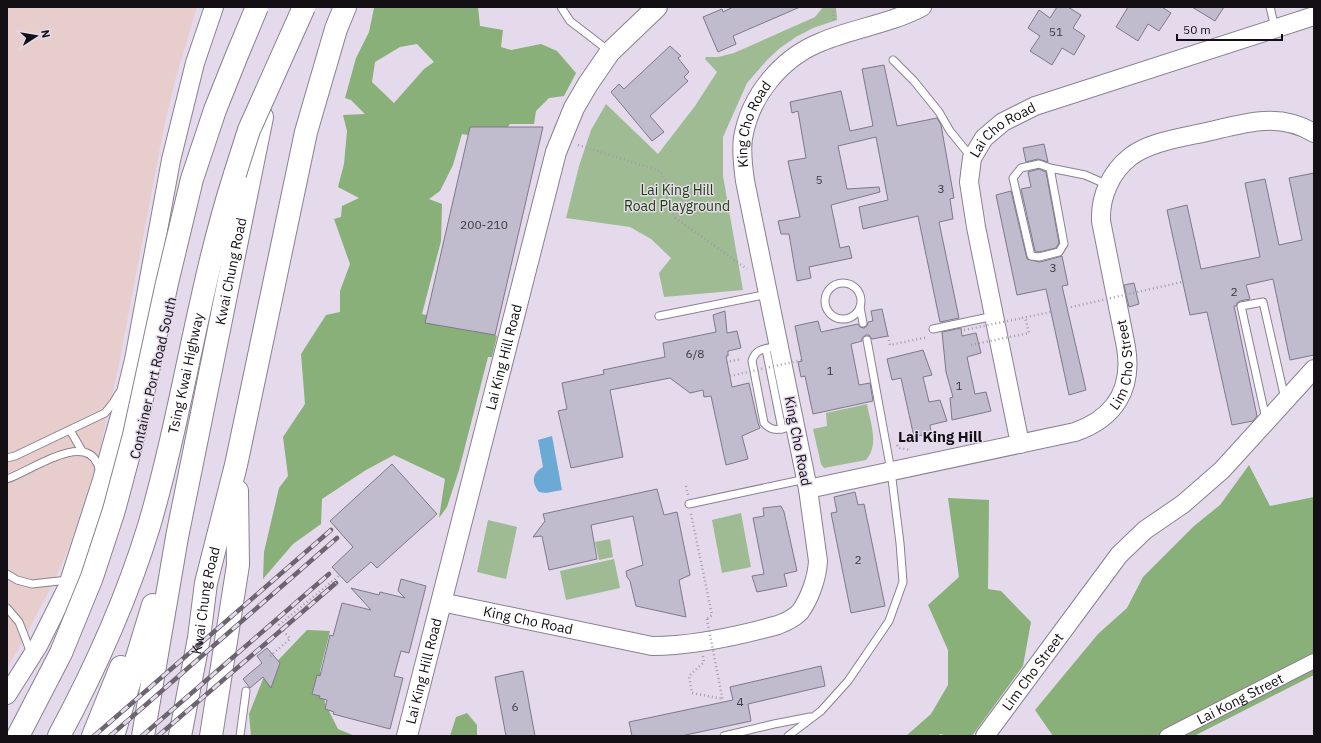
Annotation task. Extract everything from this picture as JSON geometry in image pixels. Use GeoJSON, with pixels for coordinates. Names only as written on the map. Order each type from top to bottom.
{"type":"FeatureCollection","features":[{"type":"Feature","properties":{"kind":"highway"},"geometry":{"type":"LineString","coordinates":[[19,736],[61,653],[92,577],[114,510],[134,435],[169,276],[194,172],[236,54],[257,7]]}},
{"type":"Feature","properties":{"kind":"highway","name":"Kwai Chung Road"},"geometry":{"type":"LineString","coordinates":[[143,736],[177,537],[260,123],[278,52],[293,7]]}},
{"type":"Feature","properties":{"kind":"highway","name":"Tsing Kwai Highway"},"geometry":{"type":"LineString","coordinates":[[59,736],[94,667],[127,591],[144,540],[170,446],[222,215],[249,130],[304,7]]}},
{"type":"Feature","properties":{"kind":"highway","name":"Kwai Chung Road"},"geometry":{"type":"LineString","coordinates":[[180,736],[199,638],[206,583],[236,465],[306,132],[336,29],[345,7]]}},
{"type":"Feature","properties":{"kind":"highway","name":"Kwai Chung Road"},"geometry":{"type":"LineString","coordinates":[[211,736],[238,565],[236,465]]}},
{"type":"Feature","properties":{"kind":"highway","name":"Kwai Chung Road"},"geometry":{"type":"LineString","coordinates":[[113,736],[165,565],[177,537]]}},
{"type":"Feature","properties":{"kind":"highway"},"geometry":{"type":"LineString","coordinates":[[93,736],[145,608],[165,565]]}},
{"type":"Feature","properties":{"kind":"main road","name":"Lai King Hill Road"},"geometry":{"type":"LineString","coordinates":[[407,736],[551,168],[574,108],[588,84],[610,52],[657,7]]}},
{"type":"Feature","properties":{"kind":"street","name":"Container Port Road South"},"geometry":{"type":"LineString","coordinates":[[7,695],[32,656],[70,579],[102,480],[134,360],[171,160],[196,64],[214,7]]}},
{"type":"Feature","properties":{"kind":"street","name":"Container Port Road South"},"geometry":{"type":"LineString","coordinates":[[19,736],[60,666],[94,595],[150,404],[198,166],[249,7]]}},
{"type":"Feature","properties":{"kind":"street","name":"King Cho Road"},"geometry":{"type":"LineString","coordinates":[[441,602],[652,646],[680,645],[728,637],[778,625],[799,612],[806,601],[817,573],[818,561],[807,484],[789,427],[778,350],[743,164],[744,138],[751,110],[763,88],[792,59],[820,42],[904,16],[922,7]]}},
{"type":"Feature","properties":{"kind":"street","name":"Lai Cho Road"},"geometry":{"type":"LineString","coordinates":[[1020,444],[989,320],[969,182],[972,158],[984,138],[1003,122],[1035,106],[1314,16]]}},
{"type":"Feature","properties":{"kind":"street","name":"Lim Cho Street"},"geometry":{"type":"LineString","coordinates":[[807,484],[891,471],[1020,444],[1075,432],[1095,423],[1110,412],[1121,396],[1127,377],[1128,357],[1101,221],[1102,204],[1108,185],[1118,168],[1131,156],[1160,143],[1242,124],[1264,121],[1288,123],[1314,133]]}},
{"type":"Feature","properties":{"kind":"street","name":"Lim Cho Street"},"geometry":{"type":"LineString","coordinates":[[985,736],[1128,546],[1145,530],[1183,504],[1208,484],[1314,369]]}},
{"type":"Feature","properties":{"kind":"street","name":"Lai Kong Street"},"geometry":{"type":"LineString","coordinates":[[1167,736],[1314,661]]}},
{"type":"Feature","properties":{"kind":"lane"},"geometry":{"type":"LineString","coordinates":[[561,7],[570,21],[595,42],[610,52]]}},
{"type":"Feature","properties":{"kind":"lane"},"geometry":{"type":"LineString","coordinates":[[1270,7],[1275,28]]}},
{"type":"Feature","properties":{"kind":"lane"},"geometry":{"type":"LineString","coordinates":[[893,60],[914,81],[939,112],[950,131],[972,158]]}},
{"type":"Feature","properties":{"kind":"lane"},"geometry":{"type":"LineString","coordinates":[[1050,168],[1064,244],[1059,252],[1039,257],[1031,256],[1013,178],[1021,168],[1039,164],[1050,168],[1086,175],[1108,185]]}},
{"type":"Feature","properties":{"kind":"lane"},"geometry":{"type":"LineString","coordinates":[[860,307],[853,316],[847,319],[841,319],[830,314],[826,309],[824,304],[825,297],[827,292],[836,284],[847,284],[857,290],[861,301],[860,307],[863,323]]}},
{"type":"Feature","properties":{"kind":"lane"},"geometry":{"type":"LineString","coordinates":[[660,316],[768,294]]}},
{"type":"Feature","properties":{"kind":"lane"},"geometry":{"type":"LineString","coordinates":[[1266,422],[1241,306],[1263,302],[1286,400]]}},
{"type":"Feature","properties":{"kind":"lane"},"geometry":{"type":"LineString","coordinates":[[934,333],[989,320]]}},
{"type":"Feature","properties":{"kind":"lane"},"geometry":{"type":"LineString","coordinates":[[788,736],[821,711],[848,681],[889,621],[903,582],[900,542],[891,471],[867,340]]}},
{"type":"Feature","properties":{"kind":"lane"},"geometry":{"type":"LineString","coordinates":[[778,350],[758,350],[754,354],[752,360],[764,423],[769,428],[775,430],[789,427]]}},
{"type":"Feature","properties":{"kind":"lane"},"geometry":{"type":"LineString","coordinates":[[7,458],[15,456],[105,413],[116,398],[134,360]]}},
{"type":"Feature","properties":{"kind":"lane"},"geometry":{"type":"LineString","coordinates":[[70,430],[82,451]]}},
{"type":"Feature","properties":{"kind":"lane"},"geometry":{"type":"LineString","coordinates":[[7,479],[14,477],[48,459],[76,451],[82,451],[93,456],[97,462],[102,480]]}},
{"type":"Feature","properties":{"kind":"lane"},"geometry":{"type":"LineString","coordinates":[[689,504],[807,484]]}},
{"type":"Feature","properties":{"kind":"lane"},"geometry":{"type":"LineString","coordinates":[[7,574],[18,580],[32,584],[70,579]]}},
{"type":"Feature","properties":{"kind":"lane"},"geometry":{"type":"LineString","coordinates":[[7,608],[19,622],[32,656]]}},
{"type":"Feature","properties":{"kind":"lane"},"geometry":{"type":"LineString","coordinates":[[240,736],[246,691]]}},
{"type":"Feature","properties":{"kind":"lane"},"geometry":{"type":"LineString","coordinates":[[724,736],[774,724],[813,717]]}},
{"type":"Feature","properties":{"kind":"path"},"geometry":{"type":"LineString","coordinates":[[833,7],[834,21]]}},
{"type":"Feature","properties":{"kind":"path"},"geometry":{"type":"LineString","coordinates":[[578,145],[660,171],[665,178],[674,217],[749,270]]}},
{"type":"Feature","properties":{"kind":"path"},"geometry":{"type":"LineString","coordinates":[[1067,308],[1182,282]]}},
{"type":"Feature","properties":{"kind":"path"},"geometry":{"type":"LineString","coordinates":[[1106,298],[1107,305]]}},
{"type":"Feature","properties":{"kind":"path"},"geometry":{"type":"LineString","coordinates":[[964,330],[1051,312]]}},
{"type":"Feature","properties":{"kind":"path"},"geometry":{"type":"LineString","coordinates":[[971,345],[1029,333],[1025,317]]}},
{"type":"Feature","properties":{"kind":"path"},"geometry":{"type":"LineString","coordinates":[[888,336],[890,345],[934,333]]}},
{"type":"Feature","properties":{"kind":"path"},"geometry":{"type":"LineString","coordinates":[[988,334],[990,341]]}},
{"type":"Feature","properties":{"kind":"path"},"geometry":{"type":"LineString","coordinates":[[778,350],[791,364]]}},
{"type":"Feature","properties":{"kind":"path"},"geometry":{"type":"LineString","coordinates":[[726,362],[741,359]]}},
{"type":"Feature","properties":{"kind":"path"},"geometry":{"type":"LineString","coordinates":[[730,376],[802,360]]}},
{"type":"Feature","properties":{"kind":"path"},"geometry":{"type":"LineString","coordinates":[[894,442],[900,448],[917,451]]}},
{"type":"Feature","properties":{"kind":"path"},"geometry":{"type":"LineString","coordinates":[[686,486],[712,615],[707,618],[723,700],[692,693],[689,676],[704,662]]}},
{"type":"Feature","properties":{"kind":"path"},"geometry":{"type":"LineString","coordinates":[[270,656],[290,639],[279,625],[340,575]]}},
{"type":"Feature","properties":{"kind":"shaded area"},"geometry":{"type":"Polygon","coordinates":[[[7,7],[197,7],[176,77],[165,122],[118,369],[97,462],[70,545],[54,581],[7,669],[7,7]]]}},
{"type":"Feature","properties":{"kind":"green space"},"geometry":{"type":"Polygon","coordinates":[[[478,7],[480,26],[503,30],[501,47],[511,50],[541,44],[557,51],[576,73],[564,96],[549,98],[536,111],[534,124],[510,124],[498,140],[462,134],[453,165],[440,191],[429,199],[442,204],[441,241],[422,314],[488,331],[497,336],[492,357],[488,357],[459,470],[447,507],[439,518],[445,479],[394,455],[366,470],[322,499],[321,524],[293,544],[263,579],[264,552],[279,488],[288,476],[283,437],[305,404],[301,354],[326,315],[340,312],[340,291],[350,264],[334,219],[341,217],[342,206],[359,198],[338,187],[344,164],[347,131],[343,115],[365,114],[351,100],[345,98],[356,58],[369,32],[374,8],[478,7]],[[417,44],[400,47],[375,62],[372,82],[394,103],[424,69],[434,62],[417,44]]]}},
{"type":"Feature","properties":{"kind":"green space","name":"Lai King Hill Road Playground"},"geometry":{"type":"Polygon","coordinates":[[[823,7],[836,7],[837,20],[813,28],[796,37],[780,48],[768,59],[747,83],[723,137],[723,176],[743,290],[664,297],[659,273],[671,258],[651,239],[630,227],[566,218],[579,166],[591,130],[606,104],[658,154],[695,106],[717,72],[705,59],[706,57],[718,57],[734,53],[815,17],[823,7]]]}},
{"type":"Feature","properties":{"kind":"green space"},"geometry":{"type":"Polygon","coordinates":[[[867,404],[872,426],[873,440],[870,454],[866,460],[824,468],[821,464],[813,429],[827,426],[826,413],[867,404]]]}},
{"type":"Feature","properties":{"kind":"green space"},"geometry":{"type":"Polygon","coordinates":[[[1249,465],[1270,506],[1314,497],[1314,675],[1194,736],[1053,736],[1035,710],[1098,634],[1127,608],[1143,577],[1194,526],[1220,505],[1249,465]]]}},
{"type":"Feature","properties":{"kind":"green space"},"geometry":{"type":"Polygon","coordinates":[[[948,498],[989,500],[988,589],[1001,591],[1031,622],[1023,666],[972,736],[949,736],[940,734],[938,736],[906,736],[931,714],[948,685],[948,650],[928,605],[959,577],[948,498]]]}},
{"type":"Feature","properties":{"kind":"green space"},"geometry":{"type":"Polygon","coordinates":[[[741,513],[751,567],[722,573],[712,520],[741,513]]]}},
{"type":"Feature","properties":{"kind":"green space"},"geometry":{"type":"Polygon","coordinates":[[[488,520],[517,527],[506,579],[477,572],[488,520]]]}},
{"type":"Feature","properties":{"kind":"green space"},"geometry":{"type":"Polygon","coordinates":[[[610,539],[613,557],[599,560],[595,542],[610,539]]]}},
{"type":"Feature","properties":{"kind":"green space"},"geometry":{"type":"Polygon","coordinates":[[[614,559],[620,588],[566,600],[560,571],[614,559]]]}},
{"type":"Feature","properties":{"kind":"green space"},"geometry":{"type":"Polygon","coordinates":[[[307,630],[330,631],[320,671],[325,703],[338,729],[355,736],[251,736],[249,714],[265,674],[307,630]]]}},
{"type":"Feature","properties":{"kind":"green space"},"geometry":{"type":"Polygon","coordinates":[[[467,713],[477,725],[477,736],[450,736],[456,717],[467,713]]]}},
{"type":"Feature","properties":{"kind":"water"},"geometry":{"type":"Polygon","coordinates":[[[552,436],[562,490],[546,493],[539,492],[534,481],[535,475],[539,469],[543,467],[538,440],[552,436]]]}},
{"type":"Feature","properties":{"kind":"building"},"geometry":{"type":"Polygon","coordinates":[[[733,7],[800,7],[733,36],[736,44],[718,52],[703,17],[722,9],[723,12],[733,7]]]}},
{"type":"Feature","properties":{"kind":"building"},"geometry":{"type":"Polygon","coordinates":[[[1057,7],[1068,7],[1081,15],[1073,28],[1085,36],[1074,55],[1062,48],[1052,65],[1030,51],[1040,36],[1028,28],[1039,10],[1050,18],[1057,7]]]}},
{"type":"Feature","properties":{"kind":"building"},"geometry":{"type":"Polygon","coordinates":[[[1128,7],[1162,7],[1171,13],[1159,31],[1148,24],[1138,41],[1116,27],[1128,7]]]}},
{"type":"Feature","properties":{"kind":"building"},"geometry":{"type":"Polygon","coordinates":[[[1192,7],[1224,7],[1215,21],[1192,7]]]}},
{"type":"Feature","properties":{"kind":"building"},"geometry":{"type":"Polygon","coordinates":[[[670,46],[681,56],[678,58],[689,72],[684,77],[688,81],[650,116],[664,132],[652,141],[611,92],[619,84],[624,89],[670,46]]]}},
{"type":"Feature","properties":{"kind":"building"},"geometry":{"type":"Polygon","coordinates":[[[884,65],[897,126],[937,118],[941,125],[954,198],[950,199],[953,219],[939,222],[959,318],[940,322],[918,216],[863,229],[859,207],[888,200],[876,137],[838,146],[847,189],[879,187],[880,192],[831,205],[840,248],[849,246],[852,258],[809,267],[811,278],[797,281],[789,234],[781,234],[778,221],[800,217],[788,161],[806,158],[798,111],[792,113],[790,102],[841,91],[850,131],[873,126],[862,69],[884,65]]]}},
{"type":"Feature","properties":{"kind":"building"},"geometry":{"type":"Polygon","coordinates":[[[470,127],[543,127],[495,335],[425,323],[470,127]]]}},
{"type":"Feature","properties":{"kind":"building"},"geometry":{"type":"Polygon","coordinates":[[[1044,144],[1048,162],[1038,159],[1026,162],[1023,148],[1044,144]]]}},
{"type":"Feature","properties":{"kind":"building"},"geometry":{"type":"Polygon","coordinates":[[[1039,169],[1046,172],[1059,243],[1056,248],[1039,252],[1035,251],[1021,189],[1031,187],[1028,172],[1039,169]]]}},
{"type":"Feature","properties":{"kind":"building"},"geometry":{"type":"Polygon","coordinates":[[[1314,173],[1314,355],[1290,360],[1273,279],[1246,285],[1250,299],[1240,301],[1236,306],[1234,306],[1257,416],[1253,421],[1232,425],[1207,312],[1190,315],[1167,210],[1187,205],[1201,269],[1260,257],[1245,183],[1265,179],[1279,245],[1302,240],[1289,178],[1314,173]]]}},
{"type":"Feature","properties":{"kind":"building"},"geometry":{"type":"Polygon","coordinates":[[[1011,191],[1027,259],[1040,262],[1062,256],[1068,285],[1062,286],[1086,390],[1069,395],[1046,289],[1017,295],[996,195],[1011,191]]]}},
{"type":"Feature","properties":{"kind":"building"},"geometry":{"type":"Polygon","coordinates":[[[1134,283],[1139,304],[1129,307],[1124,285],[1134,283]]]}},
{"type":"Feature","properties":{"kind":"building"},"geometry":{"type":"Polygon","coordinates":[[[882,309],[888,336],[872,339],[869,335],[866,335],[862,338],[862,341],[851,344],[859,385],[870,383],[873,401],[813,414],[805,376],[801,377],[798,362],[802,361],[795,326],[818,321],[821,332],[858,324],[860,327],[864,328],[867,326],[868,322],[873,321],[871,311],[882,309]]]}},
{"type":"Feature","properties":{"kind":"building"},"geometry":{"type":"Polygon","coordinates":[[[725,311],[727,333],[737,331],[741,348],[728,351],[728,356],[726,356],[732,387],[749,383],[760,428],[742,436],[748,459],[726,465],[711,396],[704,397],[703,390],[690,393],[670,378],[610,390],[623,457],[571,468],[558,411],[567,409],[562,383],[604,374],[603,370],[665,357],[663,343],[716,332],[713,315],[725,311]]]}},
{"type":"Feature","properties":{"kind":"building"},"geometry":{"type":"Polygon","coordinates":[[[961,328],[962,336],[976,333],[981,353],[967,357],[975,394],[986,392],[991,411],[952,420],[950,398],[953,397],[946,372],[942,332],[961,328]]]}},
{"type":"Feature","properties":{"kind":"building"},"geometry":{"type":"Polygon","coordinates":[[[923,350],[932,375],[923,377],[929,402],[940,400],[947,421],[930,425],[931,433],[914,437],[901,378],[892,380],[887,359],[923,350]]]}},
{"type":"Feature","properties":{"kind":"building"},"geometry":{"type":"Polygon","coordinates":[[[392,464],[437,514],[377,568],[371,562],[347,583],[332,567],[353,547],[330,521],[392,464]]]}},
{"type":"Feature","properties":{"kind":"building"},"geometry":{"type":"Polygon","coordinates":[[[657,489],[664,515],[677,512],[690,575],[679,580],[686,617],[636,606],[626,571],[643,565],[633,516],[591,525],[597,559],[549,570],[542,536],[533,537],[545,521],[543,514],[657,489]]]}},
{"type":"Feature","properties":{"kind":"building"},"geometry":{"type":"Polygon","coordinates":[[[855,492],[858,505],[864,504],[885,606],[851,613],[831,513],[837,512],[834,497],[855,492]]]}},
{"type":"Feature","properties":{"kind":"building"},"geometry":{"type":"Polygon","coordinates":[[[781,506],[784,512],[797,571],[784,574],[787,586],[757,592],[752,576],[764,574],[753,518],[764,516],[763,508],[781,506]]]}},
{"type":"Feature","properties":{"kind":"building"},"geometry":{"type":"Polygon","coordinates":[[[401,579],[426,586],[409,653],[401,651],[394,676],[403,678],[390,729],[333,714],[334,712],[325,709],[327,700],[312,694],[317,675],[320,676],[330,635],[333,636],[342,603],[371,610],[351,588],[379,595],[380,592],[405,598],[398,591],[401,579]]]}},
{"type":"Feature","properties":{"kind":"building"},"geometry":{"type":"Polygon","coordinates":[[[267,648],[280,663],[271,688],[263,677],[250,688],[243,679],[262,663],[257,656],[267,648]]]}},
{"type":"Feature","properties":{"kind":"building"},"geometry":{"type":"Polygon","coordinates":[[[821,666],[825,686],[748,704],[751,721],[681,736],[632,736],[629,722],[733,700],[730,687],[821,666]]]}},
{"type":"Feature","properties":{"kind":"building"},"geometry":{"type":"Polygon","coordinates":[[[523,671],[535,736],[506,736],[495,677],[523,671]]]}},
{"type":"Feature","properties":{"kind":"railway"},"geometry":{"type":"LineString","coordinates":[[94,736],[331,530]]}},
{"type":"Feature","properties":{"kind":"railway"},"geometry":{"type":"LineString","coordinates":[[110,736],[337,538]]}},
{"type":"Feature","properties":{"kind":"railway"},"geometry":{"type":"LineString","coordinates":[[142,736],[329,574]]}},
{"type":"Feature","properties":{"kind":"railway"},"geometry":{"type":"LineString","coordinates":[[158,736],[336,583]]}},
{"type":"Feature","properties":{"kind":"district","name":"Lai King Hill"},"geometry":{"type":"Point","coordinates":[940,437]}}]}
